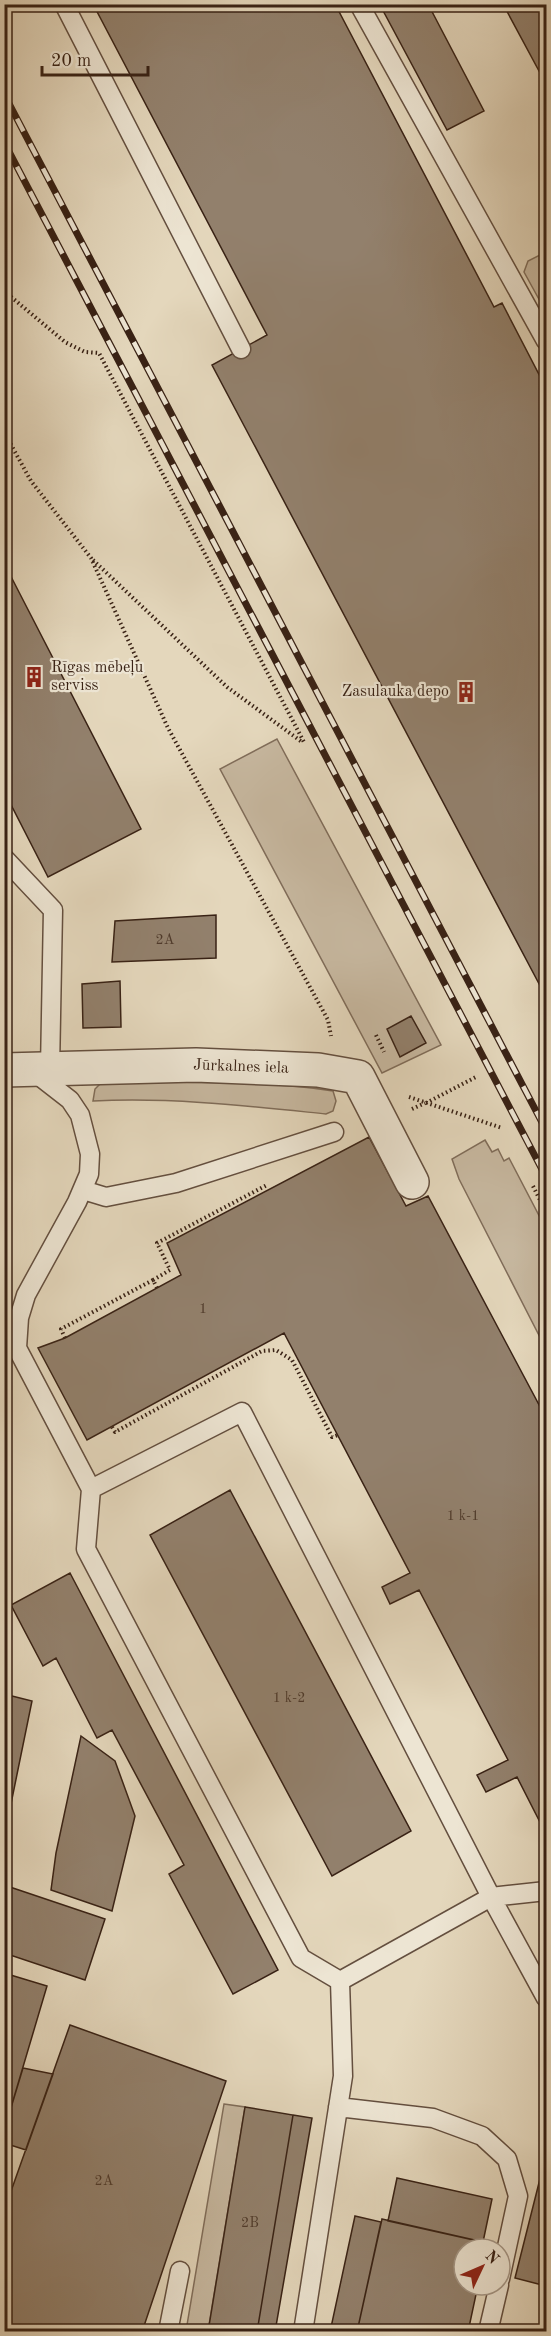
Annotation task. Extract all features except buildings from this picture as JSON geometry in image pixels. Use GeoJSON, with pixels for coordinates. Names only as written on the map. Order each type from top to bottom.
{"type":"FeatureCollection","features":[{"type":"Feature","properties":{"kind":"street","name":"Jūrkalnes iela"},"geometry":{"type":"LineString","coordinates":[[28,1070],[196,1065],[339,1072],[358,1077],[412,1182]]}},
{"type":"Feature","properties":{"kind":"lane"},"geometry":{"type":"LineString","coordinates":[[64,4],[241,349]]}},
{"type":"Feature","properties":{"kind":"lane"},"geometry":{"type":"LineString","coordinates":[[359,4],[546,341]]}},
{"type":"Feature","properties":{"kind":"lane"},"geometry":{"type":"LineString","coordinates":[[4,858],[53,910],[28,1070],[70,1100],[80,1115],[90,1154],[89,1174],[83,1190],[26,1295],[19,1318],[17,1348],[91,1489],[86,1549],[301,1958],[340,1981]]}},
{"type":"Feature","properties":{"kind":"lane"},"geometry":{"type":"LineString","coordinates":[[83,1190],[106,1197],[176,1183],[334,1132]]}},
{"type":"Feature","properties":{"kind":"lane"},"geometry":{"type":"LineString","coordinates":[[91,1489],[242,1412],[490,1897],[546,1998]]}},
{"type":"Feature","properties":{"kind":"lane"},"geometry":{"type":"LineString","coordinates":[[340,1981],[490,1897],[546,1892]]}},
{"type":"Feature","properties":{"kind":"lane"},"geometry":{"type":"LineString","coordinates":[[303,2331],[343,2076],[340,1981]]}},
{"type":"Feature","properties":{"kind":"lane"},"geometry":{"type":"LineString","coordinates":[[338,2108],[434,2118],[482,2136],[507,2160],[518,2196],[509,2237]]}},
{"type":"Feature","properties":{"kind":"lane"},"geometry":{"type":"LineString","coordinates":[[168,2331],[180,2271]]}},
{"type":"Feature","properties":{"kind":"lane"},"geometry":{"type":"LineString","coordinates":[[488,2331],[496,2297]]}},
{"type":"Feature","properties":{"kind":"path"},"geometry":{"type":"LineString","coordinates":[[4,291],[65,342],[85,352],[99,353],[305,744],[227,687],[91,558],[31,481],[4,432]]}},
{"type":"Feature","properties":{"kind":"path"},"geometry":{"type":"LineString","coordinates":[[91,558],[168,728],[328,1020],[339,1072]]}},
{"type":"Feature","properties":{"kind":"path"},"geometry":{"type":"LineString","coordinates":[[476,1077],[425,1103],[502,1128]]}},
{"type":"Feature","properties":{"kind":"path"},"geometry":{"type":"LineString","coordinates":[[382,1124],[425,1103]]}},
{"type":"Feature","properties":{"kind":"path"},"geometry":{"type":"LineString","coordinates":[[65,1338],[61,1329],[170,1270],[157,1243],[270,1183]]}},
{"type":"Feature","properties":{"kind":"path"},"geometry":{"type":"LineString","coordinates":[[533,1186],[546,1212]]}},
{"type":"Feature","properties":{"kind":"path"},"geometry":{"type":"LineString","coordinates":[[153,1280],[157,1288]]}},
{"type":"Feature","properties":{"kind":"shaded area"},"geometry":{"type":"Polygon","coordinates":[[[546,252],[546,312],[524,272],[528,261],[546,252]]]}},
{"type":"Feature","properties":{"kind":"shaded area"},"geometry":{"type":"Polygon","coordinates":[[[277,739],[441,1045],[382,1073],[220,769],[277,739]]]}},
{"type":"Feature","properties":{"kind":"shaded area"},"geometry":{"type":"Polygon","coordinates":[[[101,1083],[238,1083],[309,1088],[333,1091],[336,1101],[333,1111],[326,1114],[180,1101],[93,1101],[95,1089],[101,1083]]]}},
{"type":"Feature","properties":{"kind":"shaded area"},"geometry":{"type":"Polygon","coordinates":[[[485,1140],[492,1152],[498,1149],[504,1161],[509,1158],[546,1229],[546,1349],[459,1179],[452,1159],[485,1140]]]}},
{"type":"Feature","properties":{"kind":"shaded area"},"geometry":{"type":"Polygon","coordinates":[[[224,2104],[245,2107],[208,2331],[186,2331],[224,2104]]]}},
{"type":"Feature","properties":{"kind":"railway"},"geometry":{"type":"LineString","coordinates":[[4,94],[546,1130]]}},
{"type":"Feature","properties":{"kind":"railway"},"geometry":{"type":"LineString","coordinates":[[4,142],[546,1177]]}},
{"type":"Feature","properties":{"kind":"place","name":"Rīgas mēbeļu serviss"},"geometry":{"type":"Point","coordinates":[34,677]}},
{"type":"Feature","properties":{"kind":"place","name":"Zasulauka depo"},"geometry":{"type":"Point","coordinates":[466,692]}}]}
